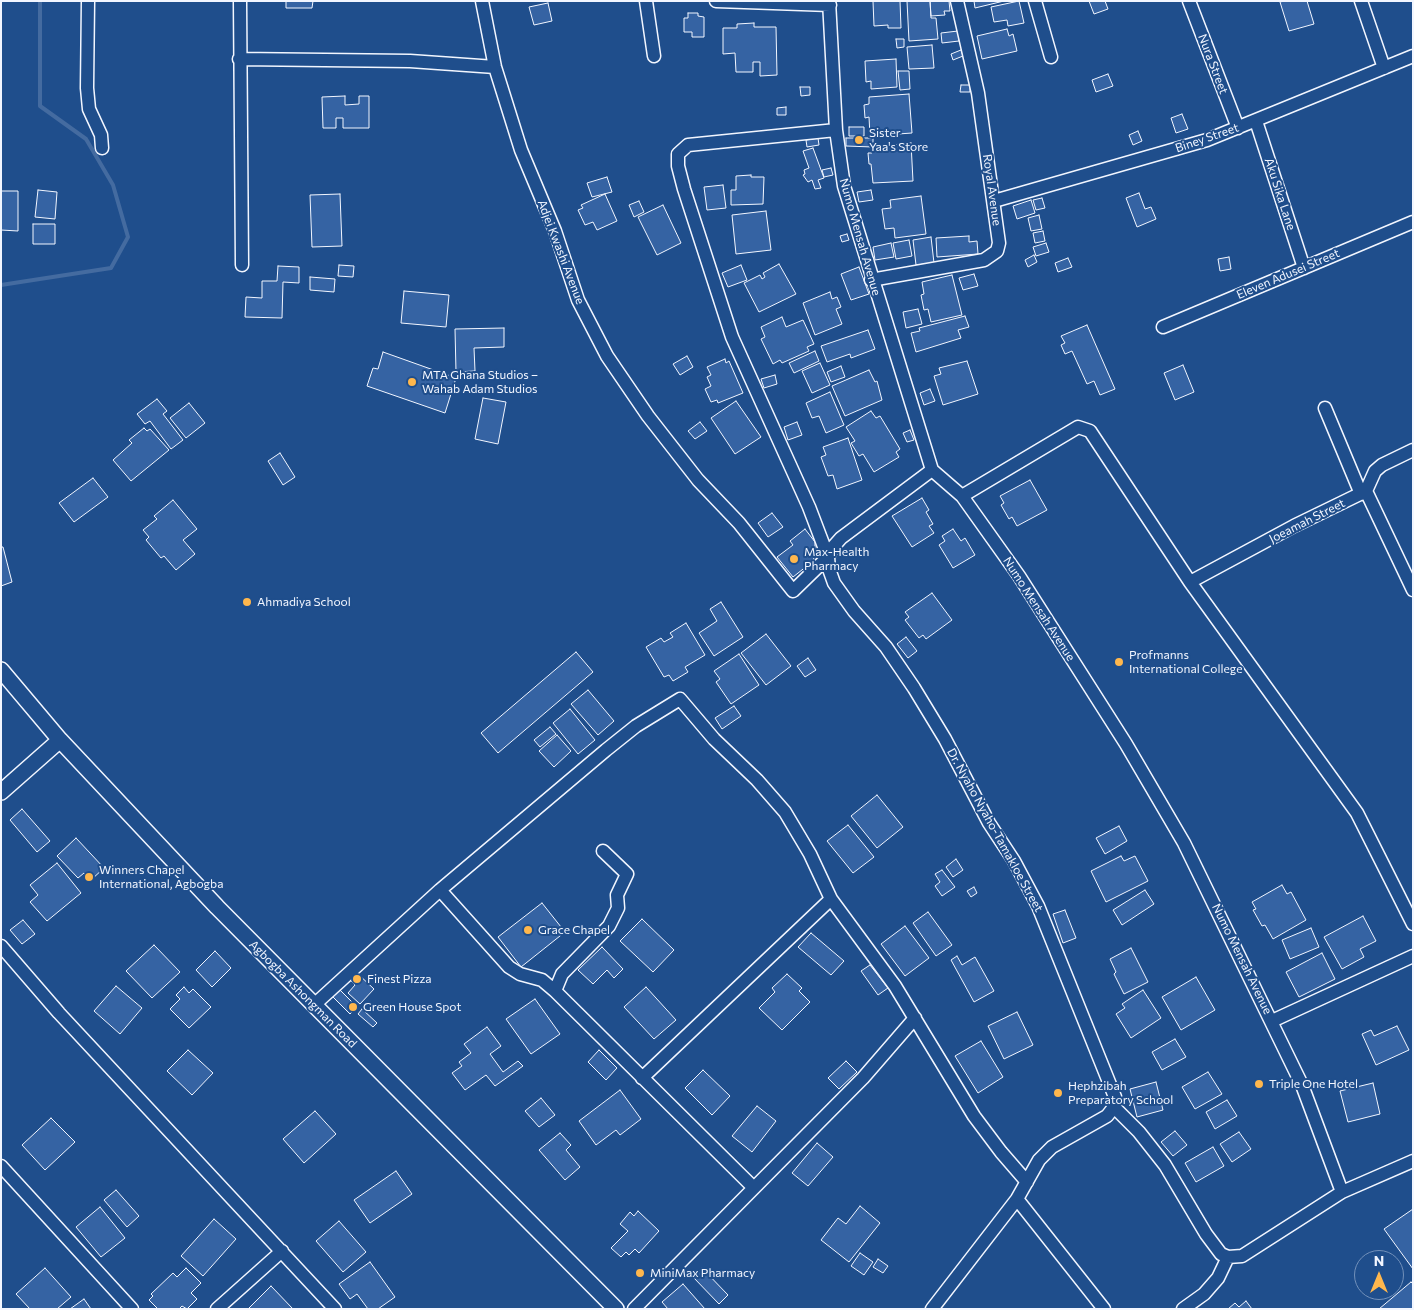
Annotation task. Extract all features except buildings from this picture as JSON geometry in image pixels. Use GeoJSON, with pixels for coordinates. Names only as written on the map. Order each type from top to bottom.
{"type":"FeatureCollection","features":[{"type":"Feature","properties":{"kind":"street"},"geometry":{"type":"LineString","coordinates":[[88,1],[87,88],[89,109],[101,135],[102,148]]}},
{"type":"Feature","properties":{"kind":"street"},"geometry":{"type":"LineString","coordinates":[[240,1],[242,265]]}},
{"type":"Feature","properties":{"kind":"street","name":"Adjei Kwashi Avenue"},"geometry":{"type":"LineString","coordinates":[[482,1],[495,67],[521,150],[554,231],[578,300],[607,356],[648,416],[698,480],[739,523],[793,591],[828,557]]}},
{"type":"Feature","properties":{"kind":"street"},"geometry":{"type":"LineString","coordinates":[[646,1],[654,56]]}},
{"type":"Feature","properties":{"kind":"street"},"geometry":{"type":"LineString","coordinates":[[716,1],[829,3]]}},
{"type":"Feature","properties":{"kind":"street","name":"Royal Avenue"},"geometry":{"type":"LineString","coordinates":[[871,280],[984,260],[997,251],[999,243],[994,201],[978,93],[957,1]]}},
{"type":"Feature","properties":{"kind":"street"},"geometry":{"type":"LineString","coordinates":[[1035,1],[1051,57]]}},
{"type":"Feature","properties":{"kind":"street","name":"Nura Street"},"geometry":{"type":"LineString","coordinates":[[1189,1],[1238,128]]}},
{"type":"Feature","properties":{"kind":"street"},"geometry":{"type":"LineString","coordinates":[[1361,1],[1384,68]]}},
{"type":"Feature","properties":{"kind":"street","name":"Numo Mensah Avenue"},"geometry":{"type":"LineString","coordinates":[[829,3],[836,130],[844,186],[871,280],[932,470],[962,496],[1019,576],[1126,744],[1184,843],[1302,1085],[1342,1192]]}},
{"type":"Feature","properties":{"kind":"street","name":"Biney Street"},"geometry":{"type":"LineString","coordinates":[[994,201],[1207,140],[1413,56]]}},
{"type":"Feature","properties":{"kind":"street"},"geometry":{"type":"LineString","coordinates":[[239,60],[410,61],[495,67]]}},
{"type":"Feature","properties":{"kind":"street","name":"Aku Sika Lane"},"geometry":{"type":"LineString","coordinates":[[1256,121],[1304,268]]}},
{"type":"Feature","properties":{"kind":"street","name":"Dr. Nyaho Nyaho-Tamakloe Street"},"geometry":{"type":"LineString","coordinates":[[836,130],[688,145],[678,154],[678,166],[732,337],[806,499],[828,557],[829,569],[834,583],[854,611],[886,647],[914,688],[945,739],[989,823],[1014,861],[1030,891],[1112,1084],[1115,1097],[1114,1107]]}},
{"type":"Feature","properties":{"kind":"street","name":"Eleven Adusei Street"},"geometry":{"type":"LineString","coordinates":[[1162,327],[1413,222]]}},
{"type":"Feature","properties":{"kind":"street"},"geometry":{"type":"LineString","coordinates":[[1325,408],[1363,492],[1413,590]]}},
{"type":"Feature","properties":{"kind":"street"},"geometry":{"type":"LineString","coordinates":[[962,496],[1078,427],[1085,427],[1090,430],[1190,582],[1357,813],[1413,924]]}},
{"type":"Feature","properties":{"kind":"street"},"geometry":{"type":"LineString","coordinates":[[1363,492],[1375,471],[1382,465],[1413,450]]}},
{"type":"Feature","properties":{"kind":"street"},"geometry":{"type":"LineString","coordinates":[[828,557],[833,547],[841,538],[932,470]]}},
{"type":"Feature","properties":{"kind":"street","name":"Joeamah Street"},"geometry":{"type":"LineString","coordinates":[[1190,582],[1294,526],[1363,492]]}},
{"type":"Feature","properties":{"kind":"street","name":"Agbogba Ashongman Road"},"geometry":{"type":"LineString","coordinates":[[1,670],[60,740],[217,907],[616,1309]]}},
{"type":"Feature","properties":{"kind":"street"},"geometry":{"type":"LineString","coordinates":[[314,1005],[440,890],[636,726],[680,699],[714,739],[757,780],[785,812],[810,854],[832,899],[867,945],[915,1018],[974,1116],[1026,1182]]}},
{"type":"Feature","properties":{"kind":"street"},"geometry":{"type":"LineString","coordinates":[[1,792],[60,740]]}},
{"type":"Feature","properties":{"kind":"street"},"geometry":{"type":"LineString","coordinates":[[555,991],[562,974],[608,926],[618,908],[617,894],[627,874],[603,851]]}},
{"type":"Feature","properties":{"kind":"street"},"geometry":{"type":"LineString","coordinates":[[440,890],[509,967],[520,974],[542,980],[555,991],[754,1188]]}},
{"type":"Feature","properties":{"kind":"street"},"geometry":{"type":"LineString","coordinates":[[642,1078],[832,899]]}},
{"type":"Feature","properties":{"kind":"street"},"geometry":{"type":"LineString","coordinates":[[1,946],[59,1013],[335,1309]]}},
{"type":"Feature","properties":{"kind":"street"},"geometry":{"type":"LineString","coordinates":[[1272,1021],[1413,956]]}},
{"type":"Feature","properties":{"kind":"street"},"geometry":{"type":"LineString","coordinates":[[634,1309],[863,1078],[915,1018]]}},
{"type":"Feature","properties":{"kind":"street"},"geometry":{"type":"LineString","coordinates":[[932,1309],[1017,1199],[1039,1160],[1052,1147],[1107,1116],[1114,1107],[1139,1132],[1165,1165],[1206,1234],[1221,1254],[1228,1257],[1242,1256],[1342,1192],[1413,1161]]}},
{"type":"Feature","properties":{"kind":"street"},"geometry":{"type":"LineString","coordinates":[[1,1166],[132,1309]]}},
{"type":"Feature","properties":{"kind":"street"},"geometry":{"type":"LineString","coordinates":[[1017,1199],[1104,1309]]}},
{"type":"Feature","properties":{"kind":"street"},"geometry":{"type":"LineString","coordinates":[[217,1309],[282,1251]]}},
{"type":"Feature","properties":{"kind":"street"},"geometry":{"type":"LineString","coordinates":[[1183,1309],[1204,1294],[1218,1278],[1228,1257]]}},
{"type":"Feature","properties":{"kind":"waterway"},"geometry":{"type":"LineString","coordinates":[[1,285],[111,268],[128,237],[113,185],[86,139],[40,106],[40,1]]}},
{"type":"Feature","properties":{"kind":"place","name":"Sister Yaa's Store"},"geometry":{"type":"Point","coordinates":[859,140]}},
{"type":"Feature","properties":{"kind":"place","name":"MTA Ghana Studios – Wahab Adam Studios"},"geometry":{"type":"Point","coordinates":[412,382]}},
{"type":"Feature","properties":{"kind":"place","name":"Max-Health Pharmacy"},"geometry":{"type":"Point","coordinates":[794,559]}},
{"type":"Feature","properties":{"kind":"place","name":"Ahmadiya School"},"geometry":{"type":"Point","coordinates":[247,602]}},
{"type":"Feature","properties":{"kind":"place","name":"Profmanns International College"},"geometry":{"type":"Point","coordinates":[1119,662]}},
{"type":"Feature","properties":{"kind":"place","name":"Winners Chapel International, Agbogba"},"geometry":{"type":"Point","coordinates":[89,877]}},
{"type":"Feature","properties":{"kind":"place","name":"Grace Chapel"},"geometry":{"type":"Point","coordinates":[528,930]}},
{"type":"Feature","properties":{"kind":"place","name":"Finest Pizza"},"geometry":{"type":"Point","coordinates":[357,979]}},
{"type":"Feature","properties":{"kind":"place","name":"Green House Spot"},"geometry":{"type":"Point","coordinates":[353,1007]}},
{"type":"Feature","properties":{"kind":"place","name":"Triple One Hotel"},"geometry":{"type":"Point","coordinates":[1259,1084]}},
{"type":"Feature","properties":{"kind":"place","name":"Hephzibah Preparatory School"},"geometry":{"type":"Point","coordinates":[1058,1093]}},
{"type":"Feature","properties":{"kind":"place","name":"MiniMax Pharmacy"},"geometry":{"type":"Point","coordinates":[640,1273]}}]}
